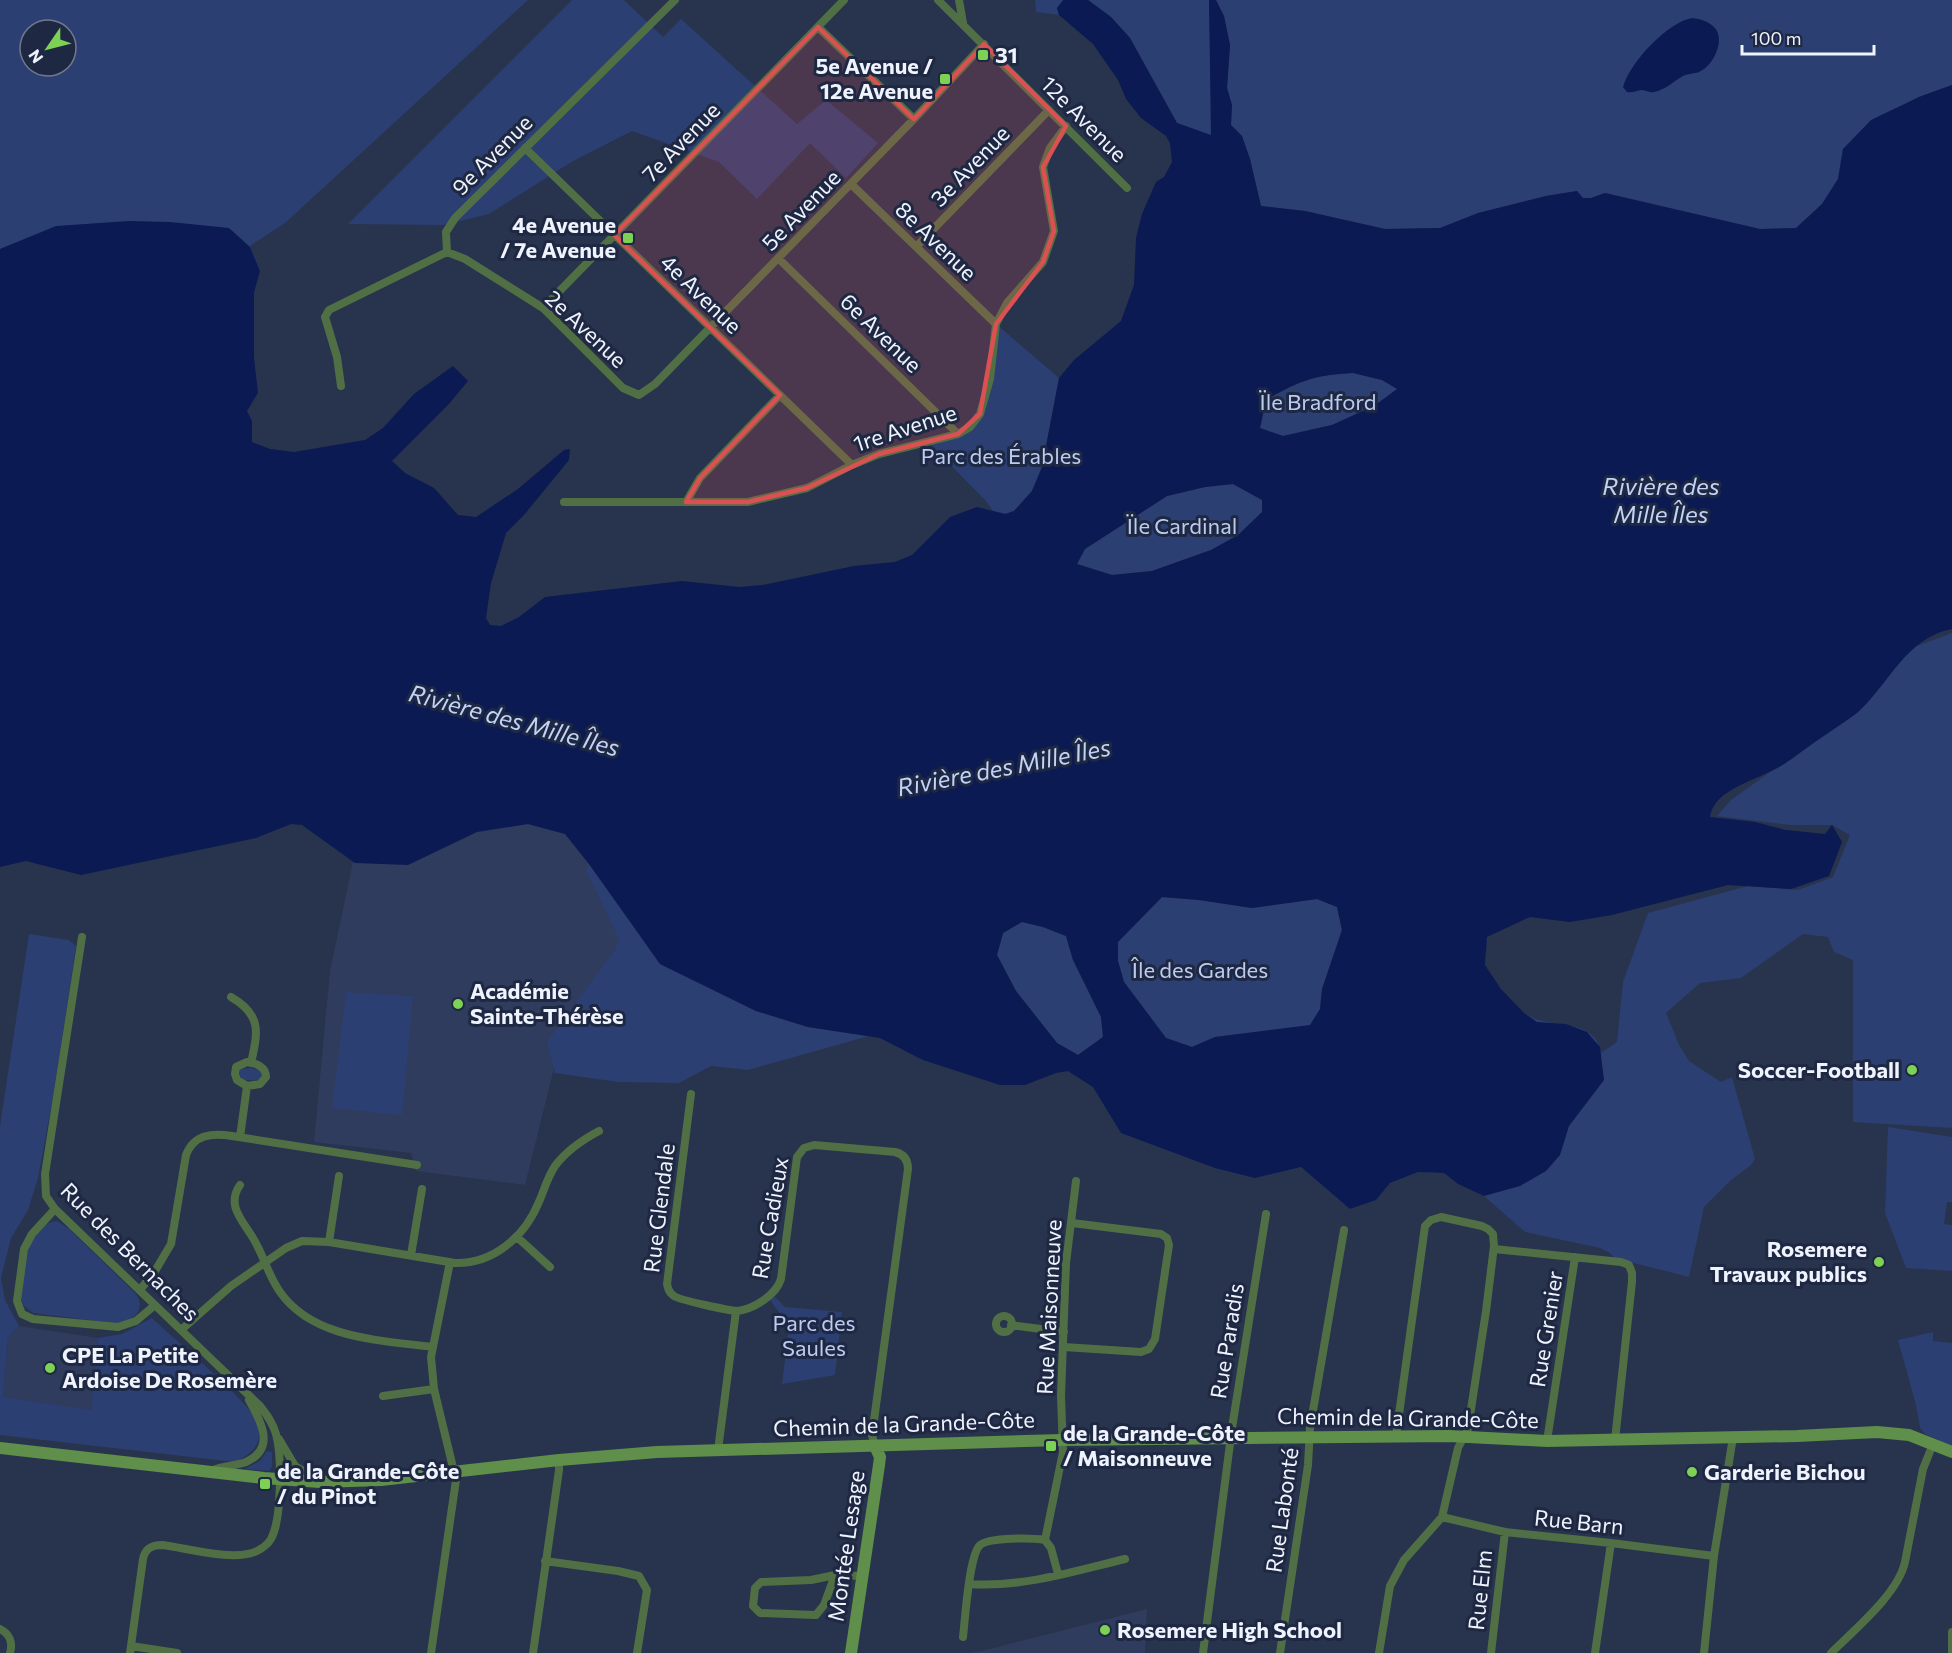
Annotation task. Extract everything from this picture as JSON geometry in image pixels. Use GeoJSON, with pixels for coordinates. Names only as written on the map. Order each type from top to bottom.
{"type":"FeatureCollection","features":[{"type":"Feature","properties":{"kind":"main road","name":"Chemin de la Grande-Côte"},"geometry":{"type":"LineString","coordinates":[[0,1448],[280,1480],[329,1482],[381,1480],[649,1452],[1062,1440],[1463,1436],[1547,1441],[1884,1432],[1909,1435],[1952,1452]]}},
{"type":"Feature","properties":{"kind":"main road","name":"Montée Lesage"},"geometry":{"type":"LineString","coordinates":[[851,1653],[880,1457],[875,1446]]}},
{"type":"Feature","properties":{"kind":"street","name":"9e Avenue"},"geometry":{"type":"LineString","coordinates":[[447,252],[447,232],[455,218],[675,0]]}},
{"type":"Feature","properties":{"kind":"street","name":"7e Avenue"},"geometry":{"type":"LineString","coordinates":[[543,308],[844,0]]}},
{"type":"Feature","properties":{"kind":"street"},"geometry":{"type":"LineString","coordinates":[[959,0],[963,24]]}},
{"type":"Feature","properties":{"kind":"street","name":"12e Avenue"},"geometry":{"type":"LineString","coordinates":[[941,1],[1127,188]]}},
{"type":"Feature","properties":{"kind":"street"},"geometry":{"type":"LineString","coordinates":[[818,27],[914,119]]}},
{"type":"Feature","properties":{"kind":"street","name":"5e Avenue"},"geometry":{"type":"LineString","coordinates":[[639,395],[655,384],[779,259],[984,44]]}},
{"type":"Feature","properties":{"kind":"street","name":"3e Avenue"},"geometry":{"type":"LineString","coordinates":[[916,247],[1049,110]]}},
{"type":"Feature","properties":{"kind":"street","name":"1re Avenue"},"geometry":{"type":"LineString","coordinates":[[564,502],[748,502],[807,488],[879,454],[958,434],[970,428],[980,414],[990,379],[996,324],[1007,303],[1043,262],[1054,231],[1043,167],[1050,148],[1066,126]]}},
{"type":"Feature","properties":{"kind":"street","name":"4e Avenue"},"geometry":{"type":"LineString","coordinates":[[525,148],[852,465]]}},
{"type":"Feature","properties":{"kind":"street","name":"8e Avenue"},"geometry":{"type":"LineString","coordinates":[[851,184],[996,324]]}},
{"type":"Feature","properties":{"kind":"street"},"geometry":{"type":"LineString","coordinates":[[341,386],[337,357],[326,317],[329,310],[447,252]]}},
{"type":"Feature","properties":{"kind":"street","name":"2e Avenue"},"geometry":{"type":"LineString","coordinates":[[447,252],[465,259],[543,308],[623,388],[639,395]]}},
{"type":"Feature","properties":{"kind":"street","name":"6e Avenue"},"geometry":{"type":"LineString","coordinates":[[779,259],[958,434]]}},
{"type":"Feature","properties":{"kind":"street"},"geometry":{"type":"LineString","coordinates":[[686,502],[700,478],[780,395]]}},
{"type":"Feature","properties":{"kind":"street","name":"Rue des Bernaches"},"geometry":{"type":"LineString","coordinates":[[82,937],[44,1182],[47,1199],[245,1391],[269,1418],[295,1466],[329,1482]]}},
{"type":"Feature","properties":{"kind":"street"},"geometry":{"type":"LineString","coordinates":[[231,997],[243,1005],[256,1022],[251,1063]]}},
{"type":"Feature","properties":{"kind":"street"},"geometry":{"type":"LineString","coordinates":[[251,1063],[262,1068],[266,1077],[258,1085],[248,1086],[237,1080],[235,1072],[240,1064],[251,1063]]}},
{"type":"Feature","properties":{"kind":"street"},"geometry":{"type":"LineString","coordinates":[[240,1137],[248,1086]]}},
{"type":"Feature","properties":{"kind":"street","name":"Rue Glendale"},"geometry":{"type":"LineString","coordinates":[[691,1094],[668,1287],[677,1299],[736,1311]]}},
{"type":"Feature","properties":{"kind":"street"},"geometry":{"type":"LineString","coordinates":[[181,1330],[218,1296],[298,1242],[311,1240],[329,1242],[450,1262],[467,1263],[485,1257],[517,1237],[532,1217],[559,1161],[578,1143],[599,1131]]}},
{"type":"Feature","properties":{"kind":"street"},"geometry":{"type":"LineString","coordinates":[[140,1290],[155,1272],[171,1244],[184,1164],[190,1147],[198,1138],[207,1135],[240,1137],[417,1165]]}},
{"type":"Feature","properties":{"kind":"street","name":"Rue Cadieux"},"geometry":{"type":"LineString","coordinates":[[736,1311],[770,1296],[779,1287],[797,1157],[801,1150],[814,1145],[895,1152],[904,1156],[908,1169],[873,1426],[872,1436],[875,1446]]}},
{"type":"Feature","properties":{"kind":"street"},"geometry":{"type":"LineString","coordinates":[[329,1242],[339,1176]]}},
{"type":"Feature","properties":{"kind":"street","name":"Rue Maisonneuve"},"geometry":{"type":"LineString","coordinates":[[1045,1540],[1063,1452],[1066,1263],[1076,1181]]}},
{"type":"Feature","properties":{"kind":"street"},"geometry":{"type":"LineString","coordinates":[[240,1185],[235,1193],[234,1205],[261,1251],[269,1275],[286,1299],[300,1313],[314,1322],[338,1331],[366,1338],[432,1347]]}},
{"type":"Feature","properties":{"kind":"street"},"geometry":{"type":"LineString","coordinates":[[411,1255],[422,1189]]}},
{"type":"Feature","properties":{"kind":"street"},"geometry":{"type":"LineString","coordinates":[[55,1209],[32,1234],[24,1249],[16,1301],[22,1314],[33,1319],[118,1327],[136,1321],[155,1305]]}},
{"type":"Feature","properties":{"kind":"street","name":"Rue Paradis"},"geometry":{"type":"LineString","coordinates":[[1203,1653],[1232,1438],[1266,1214]]}},
{"type":"Feature","properties":{"kind":"street"},"geometry":{"type":"LineString","coordinates":[[1379,1653],[1390,1586],[1404,1560],[1442,1517],[1458,1448],[1468,1426],[1494,1249],[1493,1234],[1488,1228],[1437,1218],[1428,1221],[1424,1230],[1396,1436]]}},
{"type":"Feature","properties":{"kind":"street"},"geometry":{"type":"LineString","coordinates":[[1064,1347],[1141,1352],[1149,1349],[1155,1339],[1169,1245],[1167,1238],[1161,1234],[1071,1223]]}},
{"type":"Feature","properties":{"kind":"street","name":"Rue Labonté"},"geometry":{"type":"LineString","coordinates":[[1280,1653],[1308,1465],[1310,1437],[1344,1230]]}},
{"type":"Feature","properties":{"kind":"street"},"geometry":{"type":"LineString","coordinates":[[517,1237],[550,1267]]}},
{"type":"Feature","properties":{"kind":"street"},"geometry":{"type":"LineString","coordinates":[[1494,1249],[1621,1262],[1629,1265],[1632,1282],[1615,1440]]}},
{"type":"Feature","properties":{"kind":"street","name":"Rue Grenier"},"geometry":{"type":"LineString","coordinates":[[1547,1441],[1575,1257]]}},
{"type":"Feature","properties":{"kind":"street"},"geometry":{"type":"LineString","coordinates":[[431,1653],[456,1480],[431,1372],[432,1347],[450,1262]]}},
{"type":"Feature","properties":{"kind":"street"},"geometry":{"type":"LineString","coordinates":[[718,1450],[736,1311]]}},
{"type":"Feature","properties":{"kind":"street"},"geometry":{"type":"LineString","coordinates":[[1011,1325],[1064,1332]]}},
{"type":"Feature","properties":{"kind":"street"},"geometry":{"type":"LineString","coordinates":[[383,1396],[434,1389]]}},
{"type":"Feature","properties":{"kind":"street","name":"Rue des Bernaches"},"geometry":{"type":"LineString","coordinates":[[208,1472],[246,1461],[262,1446],[263,1426],[245,1391]]}},
{"type":"Feature","properties":{"kind":"street","name":"Rue des Bernaches"},"geometry":{"type":"LineString","coordinates":[[130,1650],[143,1559],[148,1549],[162,1545],[235,1555],[249,1554],[266,1545],[274,1533],[277,1518],[280,1480],[277,1436]]}},
{"type":"Feature","properties":{"kind":"street"},"geometry":{"type":"LineString","coordinates":[[1704,1653],[1714,1556],[1733,1437]]}},
{"type":"Feature","properties":{"kind":"street"},"geometry":{"type":"LineString","coordinates":[[1831,1653],[1892,1590],[1900,1577],[1904,1567],[1923,1469],[1932,1444]]}},
{"type":"Feature","properties":{"kind":"street"},"geometry":{"type":"LineString","coordinates":[[533,1653],[559,1460]]}},
{"type":"Feature","properties":{"kind":"street","name":"Rue Barn"},"geometry":{"type":"LineString","coordinates":[[1442,1517],[1504,1532],[1611,1542],[1714,1556]]}},
{"type":"Feature","properties":{"kind":"street","name":"Rue Elm"},"geometry":{"type":"LineString","coordinates":[[1491,1653],[1504,1532]]}},
{"type":"Feature","properties":{"kind":"street"},"geometry":{"type":"LineString","coordinates":[[963,1637],[975,1553],[982,1544],[1023,1539],[1045,1540],[1050,1545],[1058,1574]]}},
{"type":"Feature","properties":{"kind":"street"},"geometry":{"type":"LineString","coordinates":[[1595,1653],[1611,1542]]}},
{"type":"Feature","properties":{"kind":"street"},"geometry":{"type":"LineString","coordinates":[[969,1584],[1010,1583],[1125,1559]]}},
{"type":"Feature","properties":{"kind":"street"},"geometry":{"type":"LineString","coordinates":[[545,1561],[618,1570],[639,1576],[647,1590],[637,1653]]}},
{"type":"Feature","properties":{"kind":"street"},"geometry":{"type":"LineString","coordinates":[[835,1575],[824,1605],[816,1615],[760,1613],[753,1606],[755,1588],[761,1582],[811,1580],[835,1575],[863,1576]]}},
{"type":"Feature","properties":{"kind":"street"},"geometry":{"type":"LineString","coordinates":[[0,1629],[9,1637],[12,1646],[10,1653]]}},
{"type":"Feature","properties":{"kind":"street"},"geometry":{"type":"LineString","coordinates":[[1952,1632],[1952,1651]]}},
{"type":"Feature","properties":{"kind":"street"},"geometry":{"type":"LineString","coordinates":[[130,1650],[177,1653]]}},
{"type":"Feature","properties":{"kind":"highlighted area"},"geometry":{"type":"Polygon","coordinates":[[[818,27],[914,119],[984,44],[1066,126],[1043,167],[1054,231],[1043,262],[996,324],[980,414],[958,434],[879,454],[807,488],[748,502],[686,502],[700,478],[780,395],[614,235],[818,27]]]}},
{"type":"Feature","properties":{"kind":"shaded area","name":"Académie Sainte-Thérèse"},"geometry":{"type":"Polygon","coordinates":[[[528,824],[565,834],[644,937],[562,1036],[525,1185],[416,1171],[411,1153],[314,1142],[330,971],[353,862],[408,864],[478,829],[528,824]]]}},
{"type":"Feature","properties":{"kind":"shaded area","name":"CPE La Petite Ardoise De Rosemère"},"geometry":{"type":"Polygon","coordinates":[[[19,1326],[98,1338],[91,1410],[3,1398],[8,1337],[19,1326]]]}},
{"type":"Feature","properties":{"kind":"shaded area","name":"Rosemere High School"},"geometry":{"type":"Polygon","coordinates":[[[1147,1609],[1145,1653],[968,1653],[982,1651],[1147,1609]]]}},
{"type":"Feature","properties":{"kind":"green space"},"geometry":{"type":"Polygon","coordinates":[[[0,0],[528,0],[285,223],[250,246],[260,271],[254,293],[254,314],[0,410],[0,0]]]}},
{"type":"Feature","properties":{"kind":"green space"},"geometry":{"type":"Polygon","coordinates":[[[572,0],[624,0],[663,37],[681,19],[797,124],[826,100],[878,143],[846,178],[810,143],[757,199],[719,162],[632,131],[573,161],[489,214],[443,225],[348,224],[572,0]]]}},
{"type":"Feature","properties":{"kind":"green space"},"geometry":{"type":"Polygon","coordinates":[[[1035,0],[1065,0],[1057,8],[1059,15],[1036,12],[1035,0]]]}},
{"type":"Feature","properties":{"kind":"green space"},"geometry":{"type":"Polygon","coordinates":[[[1088,0],[1209,0],[1212,136],[1177,123],[1130,38],[1111,17],[1088,0]]]}},
{"type":"Feature","properties":{"kind":"green space"},"geometry":{"type":"Polygon","coordinates":[[[1215,0],[1952,0],[1952,85],[1918,97],[1843,149],[1838,179],[1822,204],[1796,228],[1760,229],[1605,193],[1583,198],[1577,191],[1546,196],[1478,213],[1441,228],[1385,229],[1305,211],[1261,206],[1242,136],[1231,125],[1232,105],[1227,88],[1230,45],[1224,16],[1215,0]]]}},
{"type":"Feature","properties":{"kind":"green space","name":"Parc des Érables"},"geometry":{"type":"Polygon","coordinates":[[[996,324],[1059,378],[1042,467],[1032,491],[1014,511],[1006,514],[993,511],[928,442],[958,434],[980,414],[996,324]]]}},
{"type":"Feature","properties":{"kind":"green space","name":"Ïle Bradford"},"geometry":{"type":"Polygon","coordinates":[[[1353,373],[1382,380],[1398,389],[1374,406],[1332,425],[1283,436],[1260,428],[1266,400],[1307,380],[1353,373]]]}},
{"type":"Feature","properties":{"kind":"green space","name":"Ïle Cardinal"},"geometry":{"type":"Polygon","coordinates":[[[1233,484],[1262,500],[1262,512],[1238,536],[1211,550],[1152,571],[1112,575],[1077,564],[1085,549],[1167,496],[1205,487],[1233,484]]]}},
{"type":"Feature","properties":{"kind":"green space"},"geometry":{"type":"Polygon","coordinates":[[[1952,633],[1952,1128],[1853,1122],[1853,960],[1834,952],[1828,937],[1803,934],[1741,978],[1700,983],[1666,1013],[1679,1045],[1689,1061],[1721,1082],[1732,1077],[1755,1159],[1704,1207],[1689,1277],[1614,1258],[1600,1248],[1525,1232],[1484,1196],[1458,1184],[1444,1173],[1418,1172],[1390,1183],[1376,1200],[1350,1209],[1301,1167],[1255,1178],[1487,937],[1485,965],[1514,1005],[1536,1019],[1581,1029],[1597,1042],[1601,1053],[1617,1042],[1623,982],[1648,913],[1748,886],[1798,890],[1833,877],[1850,835],[1832,825],[1790,825],[1717,816],[1731,800],[1836,725],[1912,648],[1952,633]]]}},
{"type":"Feature","properties":{"kind":"green space"},"geometry":{"type":"Polygon","coordinates":[[[589,864],[660,964],[756,1011],[808,1027],[869,1036],[748,1070],[711,1066],[679,1083],[618,1082],[555,1073],[547,1042],[615,950],[619,939],[586,870],[589,864]]]}},
{"type":"Feature","properties":{"kind":"green space","name":"Île des Gardes"},"geometry":{"type":"Polygon","coordinates":[[[1162,897],[1252,908],[1317,899],[1337,907],[1342,930],[1322,989],[1320,1009],[1310,1026],[1215,1037],[1192,1047],[1166,1038],[1124,982],[1118,961],[1118,942],[1162,897]]]}},
{"type":"Feature","properties":{"kind":"green space"},"geometry":{"type":"Polygon","coordinates":[[[1022,922],[1066,936],[1073,960],[1101,1017],[1103,1037],[1078,1055],[1057,1043],[1016,991],[997,955],[1003,933],[1022,922]]]}},
{"type":"Feature","properties":{"kind":"green space"},"geometry":{"type":"Polygon","coordinates":[[[29,934],[69,940],[76,946],[38,1178],[28,1210],[11,1238],[1,1278],[5,1300],[19,1326],[8,1337],[3,1397],[91,1410],[98,1338],[122,1334],[152,1318],[225,1384],[254,1417],[258,1429],[258,1441],[251,1452],[235,1462],[0,1435],[0,1126],[29,934]]]}},
{"type":"Feature","properties":{"kind":"green space"},"geometry":{"type":"Polygon","coordinates":[[[346,992],[413,996],[402,1115],[332,1108],[346,992]]]}},
{"type":"Feature","properties":{"kind":"green space"},"geometry":{"type":"Polygon","coordinates":[[[241,1069],[260,1070],[262,1075],[260,1080],[245,1080],[240,1077],[241,1069]]]}},
{"type":"Feature","properties":{"kind":"green space"},"geometry":{"type":"Polygon","coordinates":[[[1888,1127],[1952,1137],[1952,1202],[1947,1202],[1944,1224],[1952,1225],[1952,1271],[1906,1268],[1885,1213],[1888,1127]]]}},
{"type":"Feature","properties":{"kind":"green space"},"geometry":{"type":"Polygon","coordinates":[[[57,1221],[69,1229],[136,1294],[140,1304],[134,1317],[125,1322],[109,1323],[33,1313],[24,1306],[21,1299],[23,1277],[32,1241],[46,1224],[57,1221]]]}},
{"type":"Feature","properties":{"kind":"green space","name":"Parc des Saules"},"geometry":{"type":"Polygon","coordinates":[[[775,1297],[785,1307],[842,1312],[835,1375],[782,1384],[789,1326],[770,1300],[775,1297]]]}},
{"type":"Feature","properties":{"kind":"green space"},"geometry":{"type":"Polygon","coordinates":[[[1933,1332],[1933,1341],[1952,1343],[1952,1446],[1925,1434],[1920,1428],[1898,1340],[1933,1332]]]}},
{"type":"Feature","properties":{"kind":"green space"},"geometry":{"type":"Polygon","coordinates":[[[267,1451],[272,1452],[272,1467],[269,1471],[244,1469],[260,1461],[267,1451]]]}},
{"type":"Feature","properties":{"kind":"water","name":"Rivière des Mille Îles"},"geometry":{"type":"Polygon","coordinates":[[[1063,0],[1088,0],[1111,17],[1130,38],[1177,123],[1211,135],[1209,0],[1216,0],[1224,16],[1230,45],[1227,88],[1232,105],[1231,125],[1242,136],[1261,206],[1305,211],[1385,229],[1440,228],[1478,213],[1546,196],[1577,191],[1583,198],[1605,193],[1760,229],[1796,228],[1822,204],[1838,179],[1843,149],[1871,120],[1919,97],[1952,85],[1952,629],[1936,634],[1910,652],[1857,713],[1781,766],[1725,794],[1713,808],[1710,817],[1755,822],[1786,830],[1825,834],[1832,825],[1842,842],[1829,876],[1791,889],[1728,885],[1612,915],[1570,922],[1530,917],[1487,937],[1485,965],[1501,989],[1524,1013],[1537,1022],[1566,1024],[1587,1032],[1600,1047],[1604,1080],[1569,1126],[1560,1155],[1546,1171],[1520,1186],[1484,1196],[1458,1184],[1444,1173],[1418,1172],[1390,1183],[1376,1200],[1350,1209],[1301,1167],[1255,1178],[1215,1168],[1121,1133],[1093,1087],[1068,1071],[1056,1073],[1025,1085],[1000,1085],[923,1060],[880,1038],[808,1027],[756,1011],[660,964],[565,834],[528,824],[477,832],[408,865],[355,863],[302,825],[291,824],[256,838],[81,875],[26,861],[0,867],[0,249],[56,226],[129,221],[170,222],[229,228],[250,247],[260,271],[254,293],[254,358],[258,393],[247,411],[252,421],[252,442],[270,449],[294,452],[365,440],[383,428],[414,394],[453,366],[468,381],[448,405],[392,461],[405,473],[434,488],[458,515],[476,517],[518,489],[564,450],[570,449],[569,460],[524,515],[506,533],[491,583],[486,618],[490,625],[501,626],[519,617],[545,597],[682,581],[739,587],[763,585],[854,566],[895,562],[912,555],[950,517],[977,507],[1005,514],[1014,511],[1032,491],[1042,467],[1059,378],[1074,360],[1121,321],[1134,285],[1136,238],[1142,214],[1156,182],[1164,177],[1172,162],[1170,143],[1166,136],[1141,118],[1126,99],[1118,80],[1093,44],[1059,15],[1057,8],[1063,0]],[[1353,373],[1307,380],[1266,400],[1260,428],[1283,436],[1332,425],[1374,406],[1397,389],[1382,380],[1353,373]],[[1233,484],[1205,487],[1167,496],[1085,549],[1077,564],[1112,575],[1152,571],[1211,550],[1238,535],[1262,512],[1262,500],[1233,484]],[[1162,897],[1118,942],[1118,961],[1124,982],[1166,1038],[1192,1047],[1215,1037],[1310,1025],[1320,1009],[1322,989],[1342,930],[1337,907],[1317,899],[1252,908],[1162,897]],[[1022,922],[1003,933],[997,955],[1016,991],[1057,1043],[1078,1055],[1103,1037],[1101,1017],[1073,960],[1066,936],[1022,922]]]}},
{"type":"Feature","properties":{"kind":"water"},"geometry":{"type":"Polygon","coordinates":[[[1692,18],[1709,23],[1714,27],[1719,38],[1717,51],[1706,68],[1683,76],[1658,91],[1627,92],[1623,87],[1627,77],[1642,55],[1661,35],[1682,21],[1692,18]]]}},
{"type":"Feature","properties":{"kind":"place","name":"31"},"geometry":{"type":"Point","coordinates":[983,55]}},
{"type":"Feature","properties":{"kind":"place","name":"5e Avenue / 12e Avenue"},"geometry":{"type":"Point","coordinates":[945,79]}},
{"type":"Feature","properties":{"kind":"place","name":"4e Avenue / 7e Avenue"},"geometry":{"type":"Point","coordinates":[628,238]}},
{"type":"Feature","properties":{"kind":"place","name":"Académie Sainte-Thérèse"},"geometry":{"type":"Point","coordinates":[458,1004]}},
{"type":"Feature","properties":{"kind":"place","name":"Soccer-Football"},"geometry":{"type":"Point","coordinates":[1912,1070]}},
{"type":"Feature","properties":{"kind":"place","name":"Rosemere Travaux publics"},"geometry":{"type":"Point","coordinates":[1879,1262]}},
{"type":"Feature","properties":{"kind":"place","name":"CPE La Petite Ardoise De Rosemère"},"geometry":{"type":"Point","coordinates":[50,1368]}},
{"type":"Feature","properties":{"kind":"place","name":"de la Grande-Côte / Maisonneuve"},"geometry":{"type":"Point","coordinates":[1051,1446]}},
{"type":"Feature","properties":{"kind":"place","name":"Garderie Bichou"},"geometry":{"type":"Point","coordinates":[1692,1472]}},
{"type":"Feature","properties":{"kind":"place","name":"de la Grande-Côte / du Pinot"},"geometry":{"type":"Point","coordinates":[265,1484]}},
{"type":"Feature","properties":{"kind":"place","name":"Rosemere High School"},"geometry":{"type":"Point","coordinates":[1105,1630]}}]}
